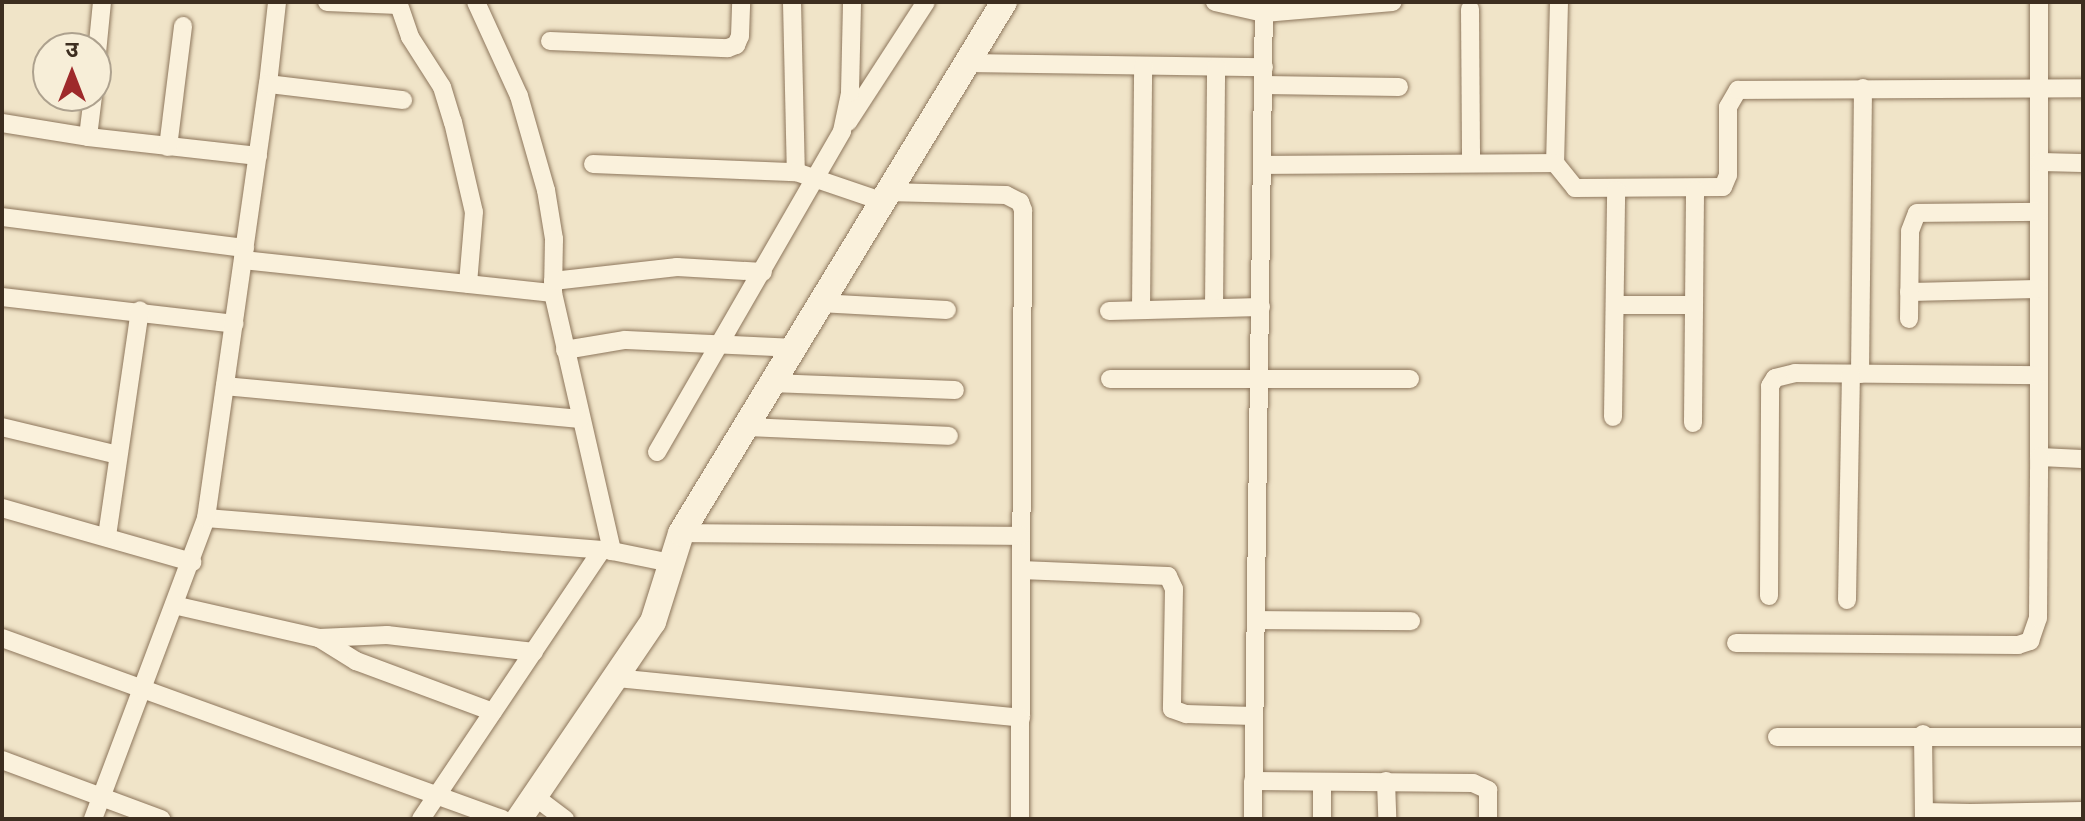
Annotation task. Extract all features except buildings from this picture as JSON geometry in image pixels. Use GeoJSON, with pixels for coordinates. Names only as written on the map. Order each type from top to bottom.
{"type":"FeatureCollection","features":[{"type":"Feature","properties":{"kind":"street"},"geometry":{"type":"LineString","coordinates":[[99,32],[102,2]]}},
{"type":"Feature","properties":{"kind":"street"},"geometry":{"type":"LineString","coordinates":[[93,819],[142,688],[178,606],[206,518],[277,2]]}},
{"type":"Feature","properties":{"kind":"street"},"geometry":{"type":"LineString","coordinates":[[327,2],[398,3],[410,37],[442,87],[474,212],[468,284]]}},
{"type":"Feature","properties":{"kind":"street"},"geometry":{"type":"LineString","coordinates":[[421,819],[607,551],[553,287],[546,190],[519,96],[476,2]]}},
{"type":"Feature","properties":{"kind":"street"},"geometry":{"type":"LineString","coordinates":[[550,41],[728,48],[740,36],[741,2]]}},
{"type":"Feature","properties":{"kind":"street"},"geometry":{"type":"LineString","coordinates":[[792,2],[796,172]]}},
{"type":"Feature","properties":{"kind":"street"},"geometry":{"type":"LineString","coordinates":[[842,131],[850,92],[852,2]]}},
{"type":"Feature","properties":{"kind":"street"},"geometry":{"type":"LineString","coordinates":[[657,452],[842,131],[926,2]]}},
{"type":"Feature","properties":{"kind":"street"},"geometry":{"type":"LineString","coordinates":[[519,819],[653,622],[681,533],[1004,2]]}},
{"type":"Feature","properties":{"kind":"street"},"geometry":{"type":"LineString","coordinates":[[1215,2],[1264,8],[1393,2]]}},
{"type":"Feature","properties":{"kind":"street"},"geometry":{"type":"LineString","coordinates":[[1559,2],[1555,163],[1575,188],[1695,190],[1727,182],[1728,107],[1738,90],[2083,88]]}},
{"type":"Feature","properties":{"kind":"street"},"geometry":{"type":"LineString","coordinates":[[1736,643],[2018,645],[2030,641],[2038,618],[2039,2]]}},
{"type":"Feature","properties":{"kind":"street"},"geometry":{"type":"LineString","coordinates":[[1253,819],[1264,8]]}},
{"type":"Feature","properties":{"kind":"street"},"geometry":{"type":"LineString","coordinates":[[1470,9],[1471,163]]}},
{"type":"Feature","properties":{"kind":"street"},"geometry":{"type":"LineString","coordinates":[[168,147],[183,26]]}},
{"type":"Feature","properties":{"kind":"street"},"geometry":{"type":"LineString","coordinates":[[966,63],[1216,67],[1264,76],[1399,87]]}},
{"type":"Feature","properties":{"kind":"street"},"geometry":{"type":"LineString","coordinates":[[1141,310],[1143,66]]}},
{"type":"Feature","properties":{"kind":"street"},"geometry":{"type":"LineString","coordinates":[[1214,308],[1216,67]]}},
{"type":"Feature","properties":{"kind":"street"},"geometry":{"type":"LineString","coordinates":[[268,84],[403,100]]}},
{"type":"Feature","properties":{"kind":"street"},"geometry":{"type":"LineString","coordinates":[[1847,600],[1863,88]]}},
{"type":"Feature","properties":{"kind":"street"},"geometry":{"type":"LineString","coordinates":[[88,137],[91,112]]}},
{"type":"Feature","properties":{"kind":"street"},"geometry":{"type":"LineString","coordinates":[[2,123],[88,137],[258,156]]}},
{"type":"Feature","properties":{"kind":"street"},"geometry":{"type":"LineString","coordinates":[[2040,162],[2083,163]]}},
{"type":"Feature","properties":{"kind":"street"},"geometry":{"type":"LineString","coordinates":[[1263,165],[1555,163]]}},
{"type":"Feature","properties":{"kind":"street"},"geometry":{"type":"LineString","coordinates":[[593,164],[796,172],[884,197],[1006,195],[1020,202],[1020,819]]}},
{"type":"Feature","properties":{"kind":"street"},"geometry":{"type":"LineString","coordinates":[[1613,417],[1616,190]]}},
{"type":"Feature","properties":{"kind":"street"},"geometry":{"type":"LineString","coordinates":[[1693,423],[1695,190]]}},
{"type":"Feature","properties":{"kind":"street"},"geometry":{"type":"LineString","coordinates":[[1909,319],[1910,231],[1917,213],[2039,212]]}},
{"type":"Feature","properties":{"kind":"street"},"geometry":{"type":"LineString","coordinates":[[2,217],[468,284],[553,287],[677,267],[763,272]]}},
{"type":"Feature","properties":{"kind":"street"},"geometry":{"type":"LineString","coordinates":[[1909,292],[2038,289]]}},
{"type":"Feature","properties":{"kind":"street"},"geometry":{"type":"LineString","coordinates":[[2,297],[140,310],[234,324]]}},
{"type":"Feature","properties":{"kind":"street"},"geometry":{"type":"LineString","coordinates":[[819,303],[947,310]]}},
{"type":"Feature","properties":{"kind":"street"},"geometry":{"type":"LineString","coordinates":[[1615,305],[1694,305]]}},
{"type":"Feature","properties":{"kind":"street"},"geometry":{"type":"LineString","coordinates":[[1109,311],[1261,307]]}},
{"type":"Feature","properties":{"kind":"street"},"geometry":{"type":"LineString","coordinates":[[107,536],[140,310]]}},
{"type":"Feature","properties":{"kind":"street"},"geometry":{"type":"LineString","coordinates":[[565,350],[625,340],[792,348]]}},
{"type":"Feature","properties":{"kind":"street"},"geometry":{"type":"LineString","coordinates":[[1769,596],[1770,386],[1784,374],[2038,375]]}},
{"type":"Feature","properties":{"kind":"street"},"geometry":{"type":"LineString","coordinates":[[1110,379],[1410,379]]}},
{"type":"Feature","properties":{"kind":"street"},"geometry":{"type":"LineString","coordinates":[[771,383],[955,390]]}},
{"type":"Feature","properties":{"kind":"street"},"geometry":{"type":"LineString","coordinates":[[225,386],[579,419]]}},
{"type":"Feature","properties":{"kind":"street"},"geometry":{"type":"LineString","coordinates":[[2,427],[118,455]]}},
{"type":"Feature","properties":{"kind":"street"},"geometry":{"type":"LineString","coordinates":[[745,427],[949,436]]}},
{"type":"Feature","properties":{"kind":"street"},"geometry":{"type":"LineString","coordinates":[[2039,457],[2083,459]]}},
{"type":"Feature","properties":{"kind":"street"},"geometry":{"type":"LineString","coordinates":[[2,508],[192,562]]}},
{"type":"Feature","properties":{"kind":"street"},"geometry":{"type":"LineString","coordinates":[[206,518],[607,551],[671,563]]}},
{"type":"Feature","properties":{"kind":"street"},"geometry":{"type":"LineString","coordinates":[[681,533],[1021,536]]}},
{"type":"Feature","properties":{"kind":"street"},"geometry":{"type":"LineString","coordinates":[[1021,570],[1168,576],[1174,589],[1172,709],[1186,714],[1253,716]]}},
{"type":"Feature","properties":{"kind":"street"},"geometry":{"type":"LineString","coordinates":[[178,606],[319,638],[387,635],[534,652]]}},
{"type":"Feature","properties":{"kind":"street"},"geometry":{"type":"LineString","coordinates":[[1257,620],[1411,621]]}},
{"type":"Feature","properties":{"kind":"street"},"geometry":{"type":"LineString","coordinates":[[2,638],[502,819]]}},
{"type":"Feature","properties":{"kind":"street"},"geometry":{"type":"LineString","coordinates":[[319,638],[356,661],[493,712]]}},
{"type":"Feature","properties":{"kind":"street"},"geometry":{"type":"LineString","coordinates":[[616,678],[1021,718]]}},
{"type":"Feature","properties":{"kind":"street"},"geometry":{"type":"LineString","coordinates":[[1923,734],[1924,815],[2083,811]]}},
{"type":"Feature","properties":{"kind":"street"},"geometry":{"type":"LineString","coordinates":[[1777,737],[1923,734],[2083,737]]}},
{"type":"Feature","properties":{"kind":"street"},"geometry":{"type":"LineString","coordinates":[[2,760],[161,819]]}},
{"type":"Feature","properties":{"kind":"street"},"geometry":{"type":"LineString","coordinates":[[1253,781],[1481,784],[1488,790],[1488,819]]}},
{"type":"Feature","properties":{"kind":"street"},"geometry":{"type":"LineString","coordinates":[[1386,781],[1387,819]]}},
{"type":"Feature","properties":{"kind":"street"},"geometry":{"type":"LineString","coordinates":[[1322,782],[1322,819]]}},
{"type":"Feature","properties":{"kind":"street"},"geometry":{"type":"LineString","coordinates":[[534,796],[565,819]]}}]}
